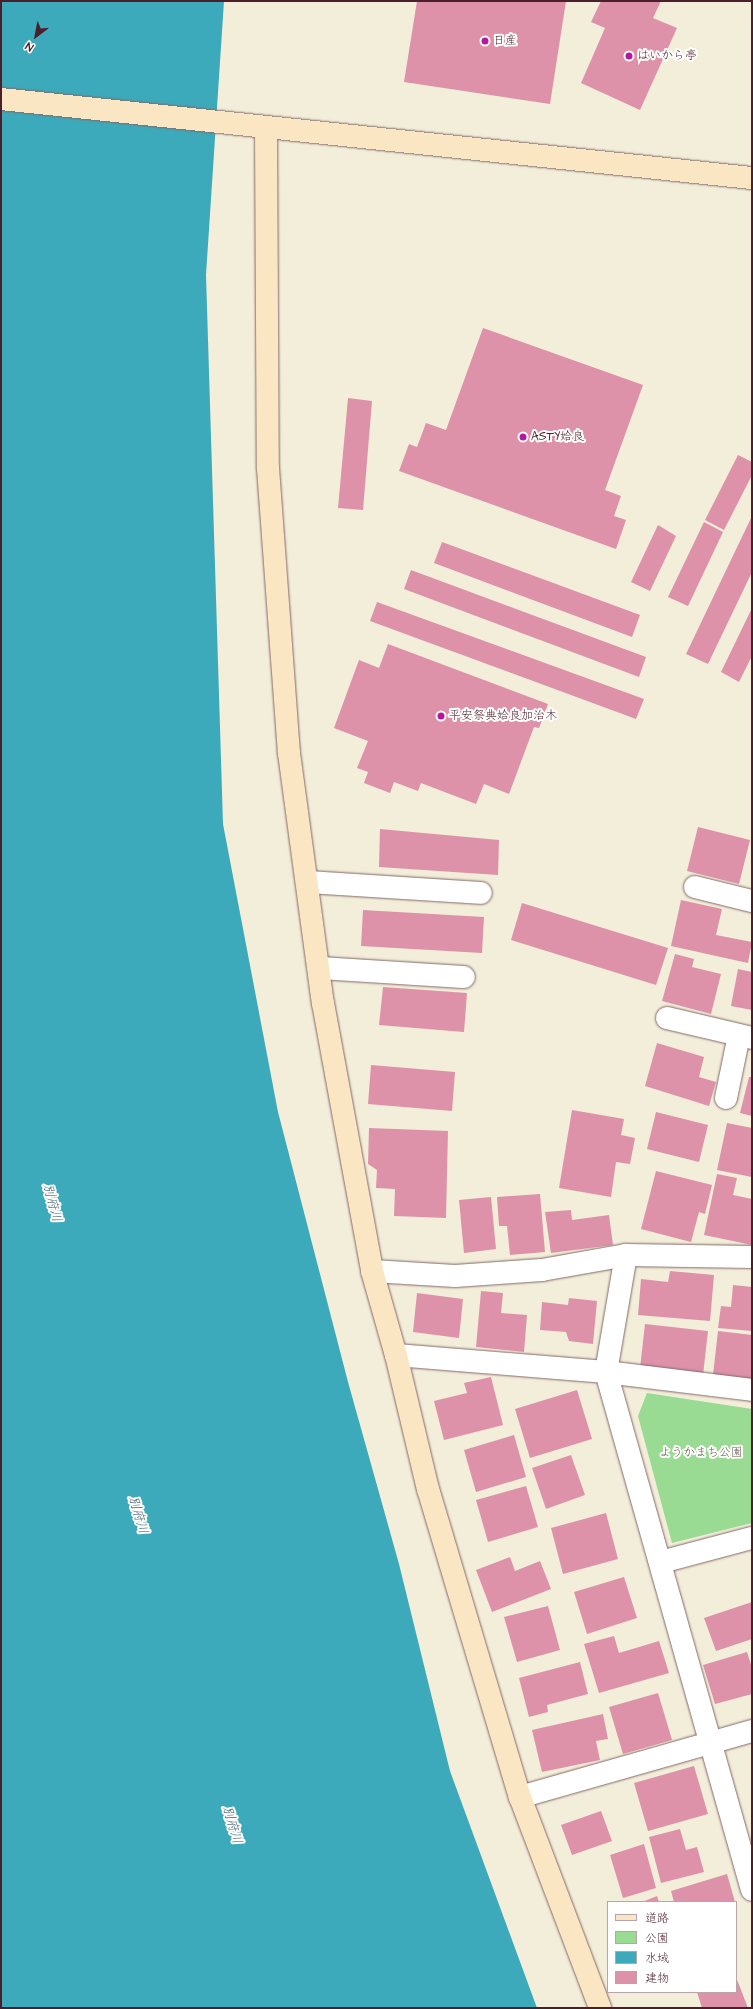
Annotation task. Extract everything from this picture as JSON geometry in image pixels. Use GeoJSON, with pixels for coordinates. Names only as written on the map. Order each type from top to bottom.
{"type":"FeatureCollection","features":[{"type":"Feature","properties":{"kind":"street"},"geometry":{"type":"LineString","coordinates":[[1,99],[752,178]]}},
{"type":"Feature","properties":{"kind":"street"},"geometry":{"type":"LineString","coordinates":[[266,127],[268,468],[289,753],[319,968],[372,1271],[396,1355],[428,1489],[520,1797],[600,2008]]}},
{"type":"Feature","properties":{"kind":"street"},"geometry":{"type":"LineString","coordinates":[[307,882],[481,893]]}},
{"type":"Feature","properties":{"kind":"street"},"geometry":{"type":"LineString","coordinates":[[695,887],[752,901]]}},
{"type":"Feature","properties":{"kind":"street"},"geometry":{"type":"LineString","coordinates":[[319,968],[464,977]]}},
{"type":"Feature","properties":{"kind":"street"},"geometry":{"type":"LineString","coordinates":[[667,1018],[745,1036],[726,1098]]}},
{"type":"Feature","properties":{"kind":"street"},"geometry":{"type":"LineString","coordinates":[[372,1271],[455,1276],[542,1270],[626,1255],[752,1257]]}},
{"type":"Feature","properties":{"kind":"street"},"geometry":{"type":"LineString","coordinates":[[626,1255],[606,1372],[661,1562],[709,1743],[752,1890]]}},
{"type":"Feature","properties":{"kind":"street"},"geometry":{"type":"LineString","coordinates":[[396,1355],[606,1372],[752,1390]]}},
{"type":"Feature","properties":{"kind":"street"},"geometry":{"type":"LineString","coordinates":[[661,1562],[752,1538]]}},
{"type":"Feature","properties":{"kind":"street"},"geometry":{"type":"LineString","coordinates":[[520,1797],[752,1731]]}},
{"type":"Feature","properties":{"kind":"green space","name":"ようかまち公園"},"geometry":{"type":"Polygon","coordinates":[[[647,1393],[752,1409],[752,1523],[672,1543],[638,1416],[647,1393]]]}},
{"type":"Feature","properties":{"kind":"water","name":"別府川"},"geometry":{"type":"Polygon","coordinates":[[[1,1],[224,1],[206,275],[223,824],[278,1112],[348,1382],[399,1564],[450,1771],[537,2008],[1,2008],[1,1]]]}},
{"type":"Feature","properties":{"kind":"building","name":"日産"},"geometry":{"type":"Polygon","coordinates":[[[417,1],[566,1],[550,104],[404,82],[417,1]]]}},
{"type":"Feature","properties":{"kind":"building","name":"はいから亭"},"geometry":{"type":"Polygon","coordinates":[[[601,1],[661,1],[653,18],[677,28],[640,110],[581,83],[605,28],[591,22],[601,1]]]}},
{"type":"Feature","properties":{"kind":"building","name":"ASTY姶良"},"geometry":{"type":"Polygon","coordinates":[[[483,328],[643,385],[605,490],[621,496],[614,516],[626,520],[616,549],[399,471],[409,444],[417,447],[426,423],[446,430],[483,328]]]}},
{"type":"Feature","properties":{"kind":"building"},"geometry":{"type":"Polygon","coordinates":[[[348,398],[372,401],[363,510],[338,508],[348,398]]]}},
{"type":"Feature","properties":{"kind":"building"},"geometry":{"type":"Polygon","coordinates":[[[738,455],[752,462],[752,475],[724,530],[705,520],[738,455]]]}},
{"type":"Feature","properties":{"kind":"building"},"geometry":{"type":"Polygon","coordinates":[[[752,516],[752,572],[708,664],[686,654],[752,516]]]}},
{"type":"Feature","properties":{"kind":"building"},"geometry":{"type":"Polygon","coordinates":[[[704,522],[723,532],[688,606],[668,597],[704,522]]]}},
{"type":"Feature","properties":{"kind":"building"},"geometry":{"type":"Polygon","coordinates":[[[658,525],[676,536],[650,591],[631,582],[658,525]]]}},
{"type":"Feature","properties":{"kind":"building"},"geometry":{"type":"Polygon","coordinates":[[[442,542],[640,615],[632,637],[434,563],[442,542]]]}},
{"type":"Feature","properties":{"kind":"building"},"geometry":{"type":"Polygon","coordinates":[[[411,570],[646,657],[639,677],[404,589],[411,570]]]}},
{"type":"Feature","properties":{"kind":"building"},"geometry":{"type":"Polygon","coordinates":[[[377,602],[644,699],[636,719],[370,621],[377,602]]]}},
{"type":"Feature","properties":{"kind":"building"},"geometry":{"type":"Polygon","coordinates":[[[752,608],[752,656],[739,682],[721,672],[752,608]]]}},
{"type":"Feature","properties":{"kind":"building","name":"平安祭典姶良加治木"},"geometry":{"type":"Polygon","coordinates":[[[388,644],[548,704],[539,728],[534,727],[509,794],[484,784],[476,804],[421,783],[418,791],[394,782],[390,793],[364,783],[368,772],[357,768],[368,741],[334,728],[359,660],[379,668],[388,644]]]}},
{"type":"Feature","properties":{"kind":"building"},"geometry":{"type":"Polygon","coordinates":[[[698,827],[750,840],[739,884],[687,871],[698,827]]]}},
{"type":"Feature","properties":{"kind":"building"},"geometry":{"type":"Polygon","coordinates":[[[380,829],[499,840],[498,875],[379,867],[380,829]]]}},
{"type":"Feature","properties":{"kind":"building"},"geometry":{"type":"Polygon","coordinates":[[[681,900],[722,909],[716,935],[752,942],[748,963],[671,946],[681,900]]]}},
{"type":"Feature","properties":{"kind":"building"},"geometry":{"type":"Polygon","coordinates":[[[522,903],[668,948],[656,985],[511,940],[522,903]]]}},
{"type":"Feature","properties":{"kind":"building"},"geometry":{"type":"Polygon","coordinates":[[[363,910],[484,917],[482,953],[361,946],[363,910]]]}},
{"type":"Feature","properties":{"kind":"building"},"geometry":{"type":"Polygon","coordinates":[[[675,954],[694,959],[692,967],[721,974],[711,1014],[662,1001],[675,954]]]}},
{"type":"Feature","properties":{"kind":"building"},"geometry":{"type":"Polygon","coordinates":[[[738,969],[752,972],[752,1010],[731,1006],[738,969]]]}},
{"type":"Feature","properties":{"kind":"building"},"geometry":{"type":"Polygon","coordinates":[[[383,987],[467,993],[464,1032],[379,1025],[383,987]]]}},
{"type":"Feature","properties":{"kind":"building"},"geometry":{"type":"Polygon","coordinates":[[[657,1043],[704,1057],[699,1077],[716,1082],[709,1106],[645,1086],[657,1043]]]}},
{"type":"Feature","properties":{"kind":"building"},"geometry":{"type":"Polygon","coordinates":[[[371,1065],[455,1072],[452,1111],[368,1104],[371,1065]]]}},
{"type":"Feature","properties":{"kind":"building"},"geometry":{"type":"Polygon","coordinates":[[[749,1077],[752,1077],[752,1116],[740,1113],[749,1077]]]}},
{"type":"Feature","properties":{"kind":"building"},"geometry":{"type":"Polygon","coordinates":[[[572,1110],[624,1119],[621,1135],[635,1138],[630,1164],[616,1162],[611,1197],[559,1188],[572,1110]]]}},
{"type":"Feature","properties":{"kind":"building"},"geometry":{"type":"Polygon","coordinates":[[[656,1112],[708,1125],[699,1162],[647,1149],[656,1112]]]}},
{"type":"Feature","properties":{"kind":"building"},"geometry":{"type":"Polygon","coordinates":[[[727,1123],[752,1128],[752,1177],[717,1170],[727,1123]]]}},
{"type":"Feature","properties":{"kind":"building"},"geometry":{"type":"Polygon","coordinates":[[[369,1128],[448,1131],[446,1218],[394,1216],[395,1189],[376,1188],[377,1170],[368,1164],[369,1128]]]}},
{"type":"Feature","properties":{"kind":"building"},"geometry":{"type":"Polygon","coordinates":[[[656,1171],[712,1185],[705,1214],[699,1212],[691,1242],[641,1229],[656,1171]]]}},
{"type":"Feature","properties":{"kind":"building"},"geometry":{"type":"Polygon","coordinates":[[[717,1174],[737,1178],[733,1195],[752,1199],[752,1245],[704,1235],[717,1174]]]}},
{"type":"Feature","properties":{"kind":"building"},"geometry":{"type":"Polygon","coordinates":[[[540,1194],[545,1252],[510,1255],[507,1226],[499,1226],[497,1197],[540,1194]]]}},
{"type":"Feature","properties":{"kind":"building"},"geometry":{"type":"Polygon","coordinates":[[[491,1197],[496,1249],[464,1253],[459,1200],[491,1197]]]}},
{"type":"Feature","properties":{"kind":"building"},"geometry":{"type":"Polygon","coordinates":[[[571,1210],[572,1220],[609,1215],[613,1245],[551,1253],[545,1212],[571,1210]]]}},
{"type":"Feature","properties":{"kind":"building"},"geometry":{"type":"Polygon","coordinates":[[[670,1271],[714,1275],[710,1321],[638,1315],[641,1279],[668,1282],[670,1271]]]}},
{"type":"Feature","properties":{"kind":"building"},"geometry":{"type":"Polygon","coordinates":[[[733,1285],[752,1287],[752,1331],[718,1328],[721,1306],[731,1307],[733,1285]]]}},
{"type":"Feature","properties":{"kind":"building"},"geometry":{"type":"Polygon","coordinates":[[[481,1291],[503,1293],[501,1313],[527,1315],[524,1352],[476,1347],[481,1291]]]}},
{"type":"Feature","properties":{"kind":"building"},"geometry":{"type":"Polygon","coordinates":[[[417,1293],[463,1299],[459,1338],[413,1332],[417,1293]]]}},
{"type":"Feature","properties":{"kind":"building"},"geometry":{"type":"Polygon","coordinates":[[[569,1298],[597,1301],[593,1344],[569,1341],[566,1332],[540,1330],[542,1302],[568,1305],[569,1298]]]}},
{"type":"Feature","properties":{"kind":"building"},"geometry":{"type":"Polygon","coordinates":[[[645,1324],[708,1331],[703,1375],[640,1368],[645,1324]]]}},
{"type":"Feature","properties":{"kind":"building"},"geometry":{"type":"Polygon","coordinates":[[[718,1331],[752,1335],[752,1380],[713,1375],[718,1331]]]}},
{"type":"Feature","properties":{"kind":"building"},"geometry":{"type":"Polygon","coordinates":[[[491,1377],[503,1425],[444,1440],[434,1401],[467,1393],[464,1383],[491,1377]]]}},
{"type":"Feature","properties":{"kind":"building"},"geometry":{"type":"Polygon","coordinates":[[[577,1390],[592,1439],[530,1458],[515,1409],[577,1390]]]}},
{"type":"Feature","properties":{"kind":"building"},"geometry":{"type":"Polygon","coordinates":[[[514,1435],[526,1477],[476,1492],[464,1450],[514,1435]]]}},
{"type":"Feature","properties":{"kind":"building"},"geometry":{"type":"Polygon","coordinates":[[[571,1455],[585,1495],[546,1509],[532,1468],[571,1455]]]}},
{"type":"Feature","properties":{"kind":"building"},"geometry":{"type":"Polygon","coordinates":[[[526,1486],[538,1527],[488,1542],[476,1500],[526,1486]]]}},
{"type":"Feature","properties":{"kind":"building"},"geometry":{"type":"Polygon","coordinates":[[[606,1513],[618,1559],[563,1574],[551,1528],[606,1513]]]}},
{"type":"Feature","properties":{"kind":"building"},"geometry":{"type":"Polygon","coordinates":[[[510,1557],[515,1571],[540,1561],[551,1589],[492,1612],[476,1570],[510,1557]]]}},
{"type":"Feature","properties":{"kind":"building"},"geometry":{"type":"Polygon","coordinates":[[[624,1577],[637,1618],[587,1634],[574,1592],[624,1577]]]}},
{"type":"Feature","properties":{"kind":"building"},"geometry":{"type":"Polygon","coordinates":[[[752,1602],[752,1639],[716,1651],[704,1618],[752,1602]]]}},
{"type":"Feature","properties":{"kind":"building"},"geometry":{"type":"Polygon","coordinates":[[[548,1606],[560,1650],[517,1662],[504,1617],[548,1606]]]}},
{"type":"Feature","properties":{"kind":"building"},"geometry":{"type":"Polygon","coordinates":[[[614,1636],[619,1653],[659,1641],[669,1673],[599,1693],[584,1644],[614,1636]]]}},
{"type":"Feature","properties":{"kind":"building"},"geometry":{"type":"Polygon","coordinates":[[[747,1652],[752,1668],[752,1694],[715,1704],[703,1665],[747,1652]]]}},
{"type":"Feature","properties":{"kind":"building"},"geometry":{"type":"Polygon","coordinates":[[[580,1662],[588,1694],[547,1705],[548,1712],[529,1717],[519,1678],[580,1662]]]}},
{"type":"Feature","properties":{"kind":"building"},"geometry":{"type":"Polygon","coordinates":[[[658,1693],[672,1740],[623,1754],[609,1707],[658,1693]]]}},
{"type":"Feature","properties":{"kind":"building"},"geometry":{"type":"Polygon","coordinates":[[[603,1714],[608,1739],[596,1741],[600,1760],[542,1772],[532,1730],[603,1714]]]}},
{"type":"Feature","properties":{"kind":"building"},"geometry":{"type":"Polygon","coordinates":[[[694,1766],[708,1814],[648,1831],[634,1783],[694,1766]]]}},
{"type":"Feature","properties":{"kind":"building"},"geometry":{"type":"Polygon","coordinates":[[[601,1811],[612,1841],[572,1855],[561,1825],[601,1811]]]}},
{"type":"Feature","properties":{"kind":"building"},"geometry":{"type":"Polygon","coordinates":[[[680,1829],[686,1850],[697,1847],[704,1872],[661,1883],[649,1837],[680,1829]]]}},
{"type":"Feature","properties":{"kind":"building"},"geometry":{"type":"Polygon","coordinates":[[[644,1844],[656,1888],[623,1898],[610,1855],[644,1844]]]}},
{"type":"Feature","properties":{"kind":"building"},"geometry":{"type":"Polygon","coordinates":[[[727,1874],[735,1901],[674,1901],[671,1891],[727,1874]]]}},
{"type":"Feature","properties":{"kind":"building"},"geometry":{"type":"Polygon","coordinates":[[[657,1896],[659,1901],[644,1901],[657,1896]]]}},
{"type":"Feature","properties":{"kind":"building"},"geometry":{"type":"Polygon","coordinates":[[[737,1980],[748,2008],[702,2008],[697,1993],[737,1993],[737,1980]]]}},
{"type":"Feature","properties":{"kind":"place","name":"日産"},"geometry":{"type":"Point","coordinates":[485,41]}},
{"type":"Feature","properties":{"kind":"place","name":"はいから亭"},"geometry":{"type":"Point","coordinates":[629,56]}},
{"type":"Feature","properties":{"kind":"place","name":"ASTY姶良"},"geometry":{"type":"Point","coordinates":[523,437]}},
{"type":"Feature","properties":{"kind":"place","name":"平安祭典姶良加治木"},"geometry":{"type":"Point","coordinates":[441,716]}}]}
